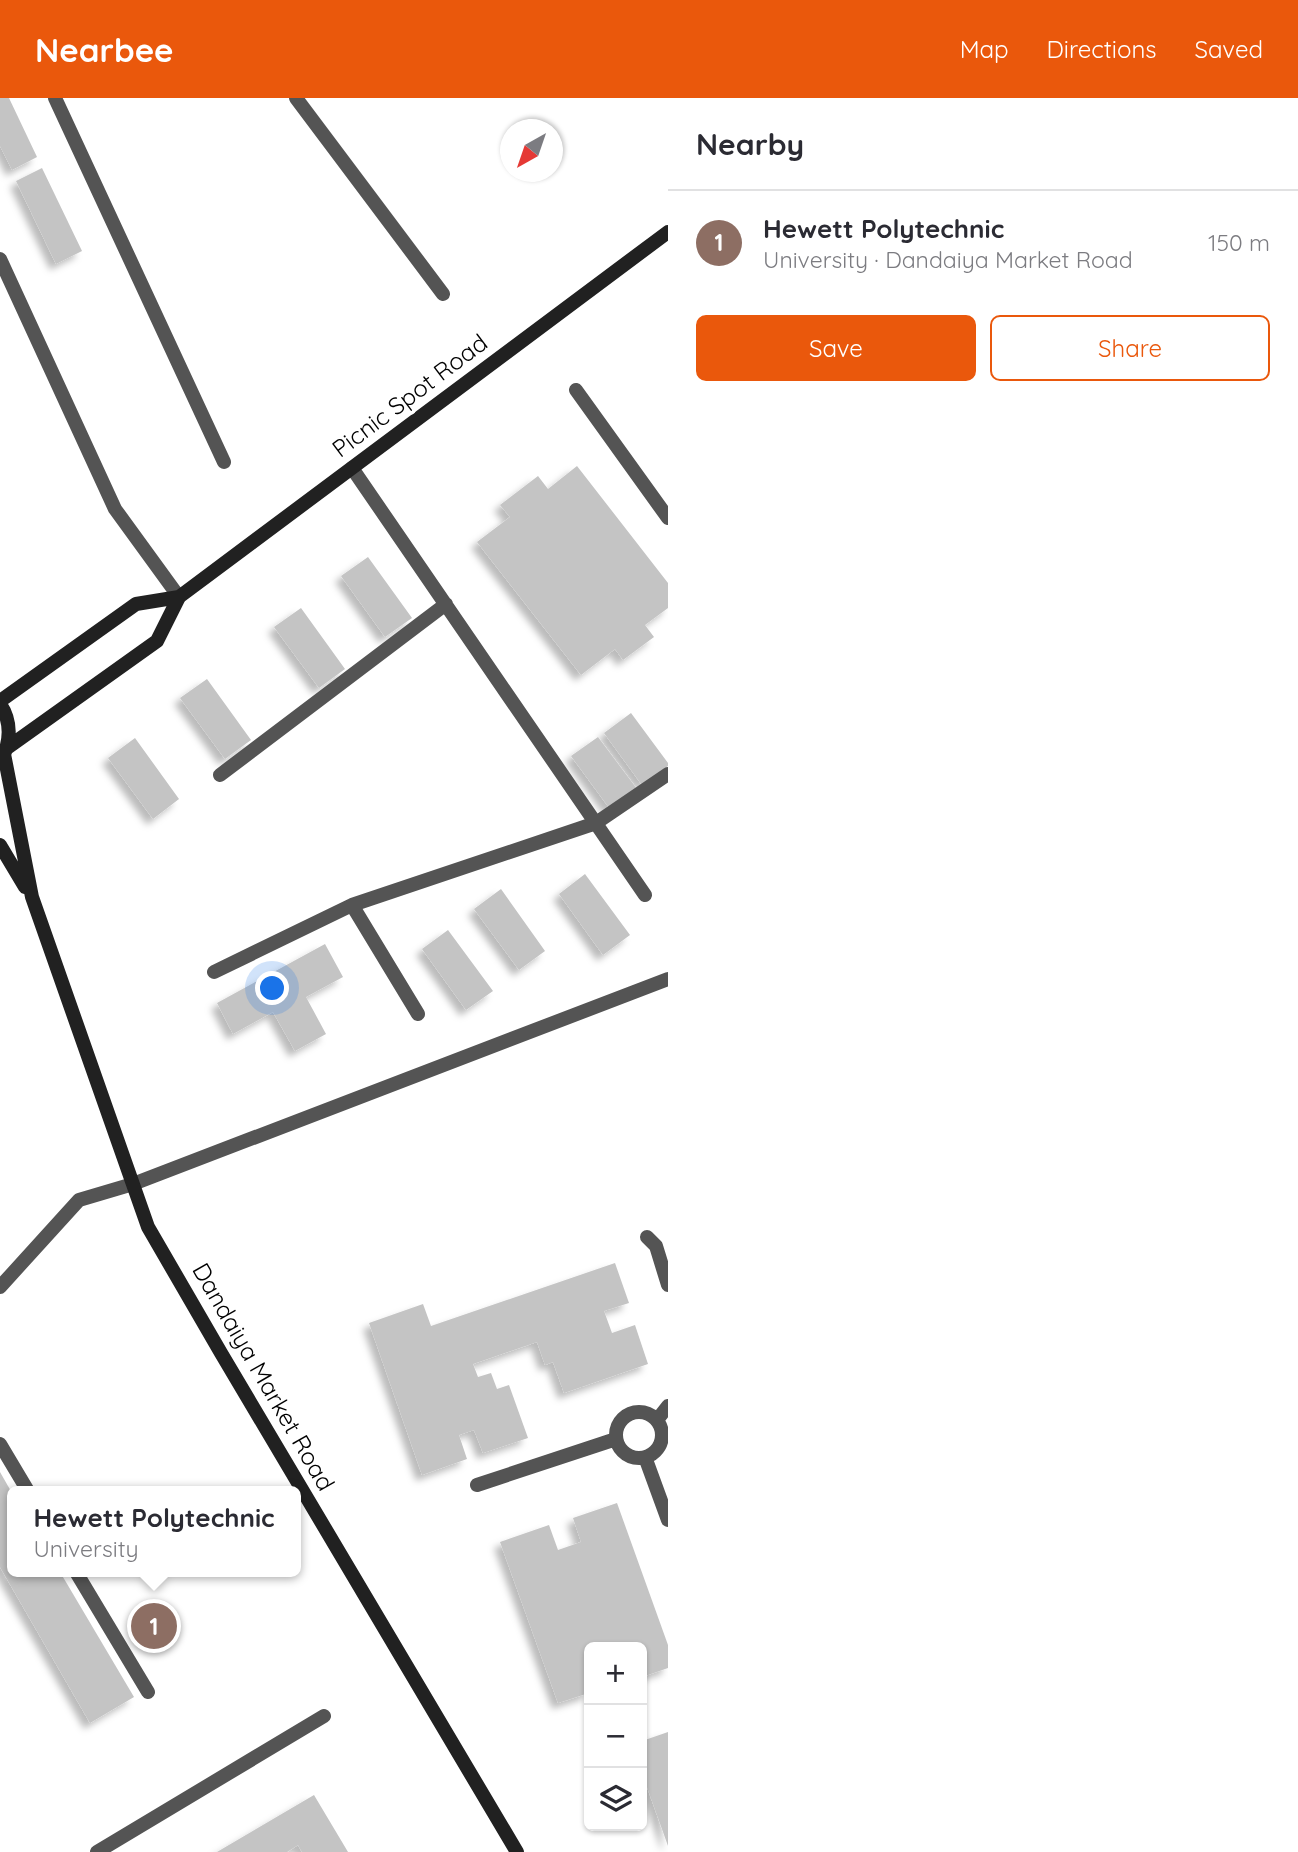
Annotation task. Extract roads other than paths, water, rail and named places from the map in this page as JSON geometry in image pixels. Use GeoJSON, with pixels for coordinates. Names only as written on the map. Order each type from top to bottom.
{"type":"FeatureCollection","features":[{"type":"Feature","properties":{"kind":"street"},"geometry":{"type":"LineString","coordinates":[[55,98],[224,462]]}},
{"type":"Feature","properties":{"kind":"street"},"geometry":{"type":"LineString","coordinates":[[296,98],[443,294]]}},
{"type":"Feature","properties":{"kind":"street","name":"Picnic Spot Road"},"geometry":{"type":"LineString","coordinates":[[4,754],[157,641],[179,597],[668,232]]}},
{"type":"Feature","properties":{"kind":"street"},"geometry":{"type":"LineString","coordinates":[[0,259],[6,284],[115,509],[179,597]]}},
{"type":"Feature","properties":{"kind":"street"},"geometry":{"type":"LineString","coordinates":[[576,390],[668,518]]}},
{"type":"Feature","properties":{"kind":"street"},"geometry":{"type":"LineString","coordinates":[[352,468],[645,895]]}},
{"type":"Feature","properties":{"kind":"street","name":"Picnic Spot Road"},"geometry":{"type":"LineString","coordinates":[[0,702],[136,604],[179,597]]}},
{"type":"Feature","properties":{"kind":"street"},"geometry":{"type":"LineString","coordinates":[[220,775],[446,604]]}},
{"type":"Feature","properties":{"kind":"street"},"geometry":{"type":"LineString","coordinates":[[0,702],[9,724],[4,754],[32,897]]}},
{"type":"Feature","properties":{"kind":"street"},"geometry":{"type":"LineString","coordinates":[[214,972],[352,905],[596,823],[668,774]]}},
{"type":"Feature","properties":{"kind":"street"},"geometry":{"type":"LineString","coordinates":[[0,845],[32,897]]}},
{"type":"Feature","properties":{"kind":"street","name":"Dandaiya Market Road"},"geometry":{"type":"LineString","coordinates":[[32,897],[148,1227],[301,1486]]}},
{"type":"Feature","properties":{"kind":"street"},"geometry":{"type":"LineString","coordinates":[[352,905],[418,1014]]}},
{"type":"Feature","properties":{"kind":"street"},"geometry":{"type":"LineString","coordinates":[[0,1287],[79,1200],[133,1184],[668,979]]}},
{"type":"Feature","properties":{"kind":"street"},"geometry":{"type":"LineString","coordinates":[[647,1237],[656,1246],[668,1285]]}},
{"type":"Feature","properties":{"kind":"street"},"geometry":{"type":"LineString","coordinates":[[657,1420],[668,1406]]}},
{"type":"Feature","properties":{"kind":"street"},"geometry":{"type":"LineString","coordinates":[[644,1412],[661,1426],[661,1441],[657,1448],[645,1457],[630,1456],[616,1439],[618,1425],[628,1414],[644,1412]]}},
{"type":"Feature","properties":{"kind":"street"},"geometry":{"type":"LineString","coordinates":[[477,1485],[616,1439]]}},
{"type":"Feature","properties":{"kind":"street"},"geometry":{"type":"LineString","coordinates":[[0,1444],[25,1486]]}},
{"type":"Feature","properties":{"kind":"street"},"geometry":{"type":"LineString","coordinates":[[645,1457],[668,1520]]}},
{"type":"Feature","properties":{"kind":"street","name":"Dandaiya Market Road"},"geometry":{"type":"LineString","coordinates":[[301,1486],[517,1852]]}},
{"type":"Feature","properties":{"kind":"street"},"geometry":{"type":"LineString","coordinates":[[79,1577],[148,1692]]}},
{"type":"Feature","properties":{"kind":"street"},"geometry":{"type":"LineString","coordinates":[[97,1852],[324,1717]]}},
{"type":"Feature","properties":{"kind":"place","name":"Hewett Polytechnic"},"geometry":{"type":"Point","coordinates":[154,1626]}}]}
